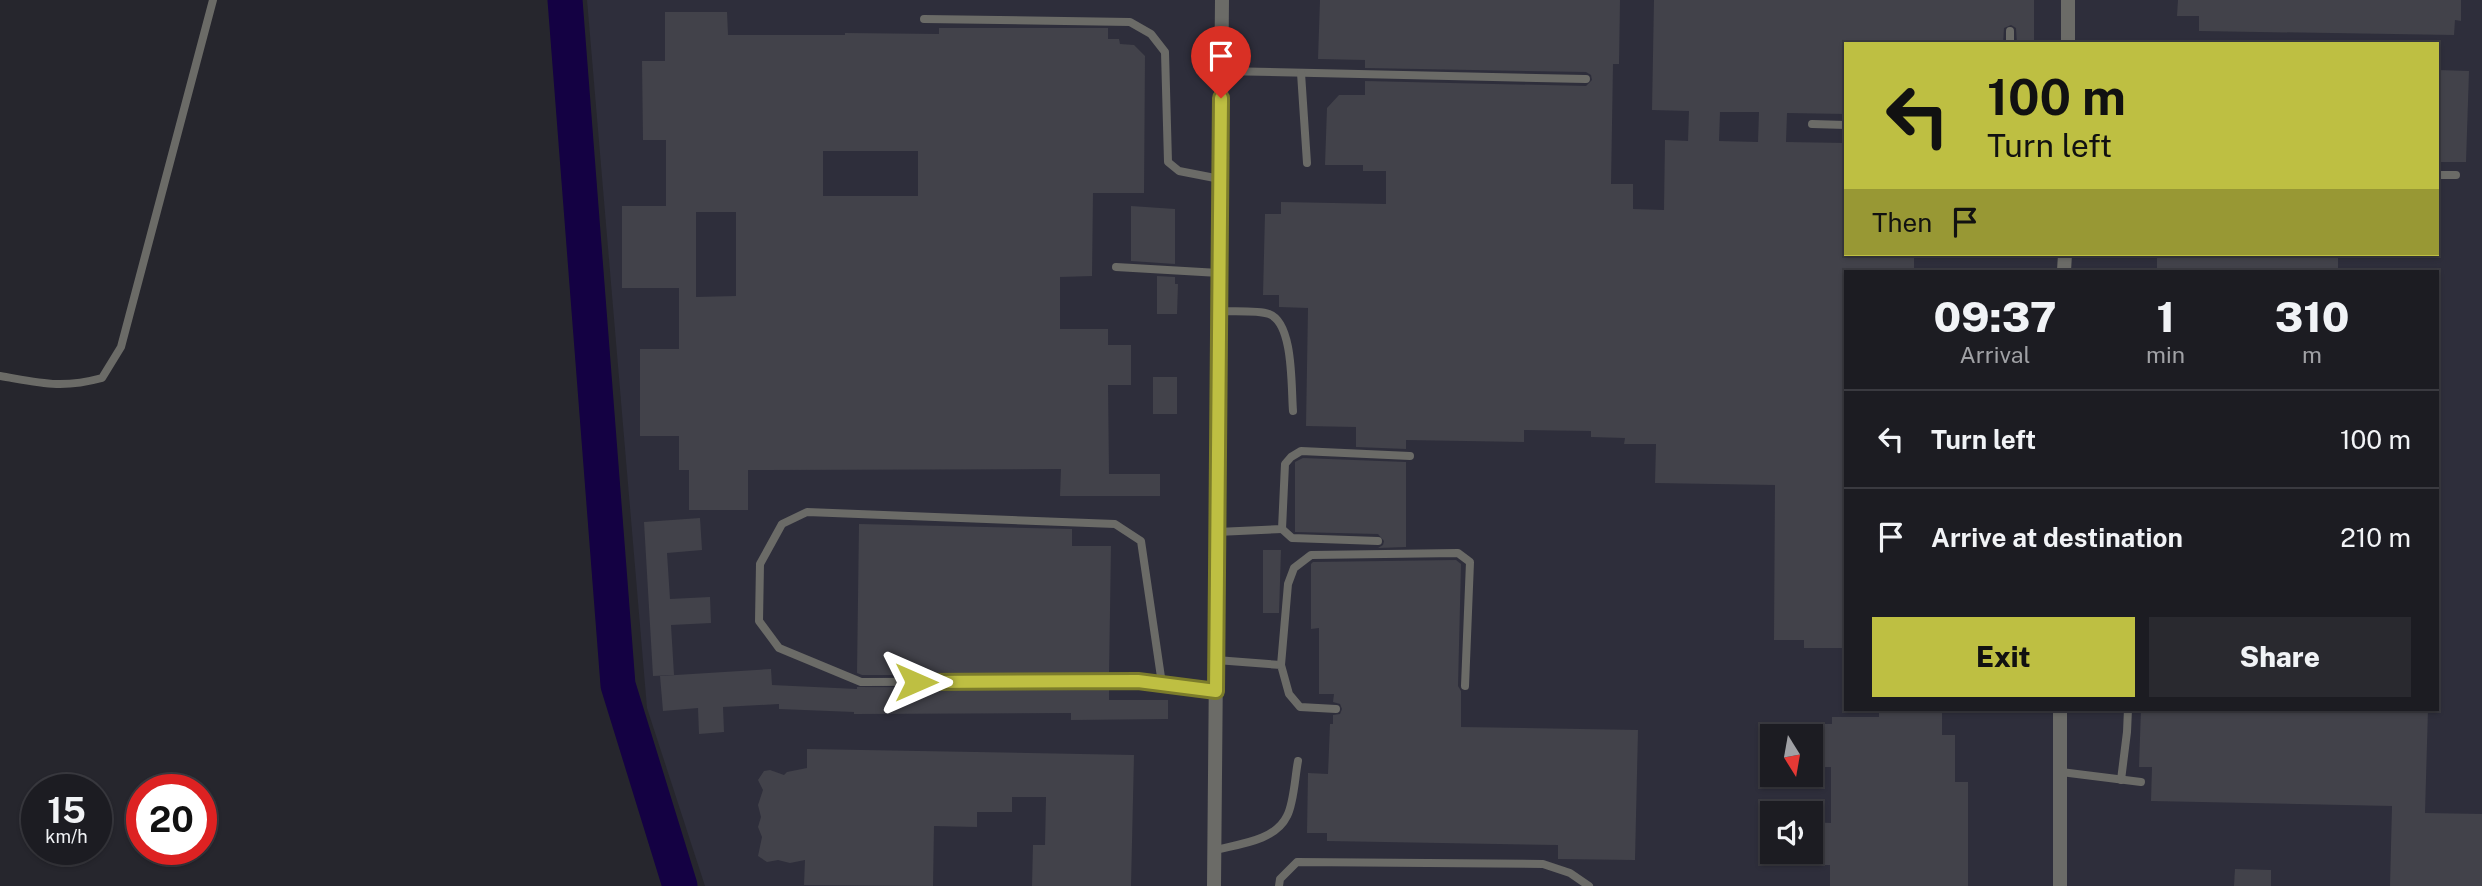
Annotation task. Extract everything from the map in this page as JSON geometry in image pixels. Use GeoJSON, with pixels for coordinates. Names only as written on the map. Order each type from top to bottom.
{"type":"FeatureCollection","features":[{"type":"Feature","properties":{"kind":"street"},"geometry":{"type":"LineString","coordinates":[[1214,886],[1222,0]]}},
{"type":"Feature","properties":{"kind":"street"},"geometry":{"type":"LineString","coordinates":[[2068,0],[2068,42]]}},
{"type":"Feature","properties":{"kind":"street"},"geometry":{"type":"LineString","coordinates":[[2060,711],[2060,886]]}},
{"type":"Feature","properties":{"kind":"lane"},"geometry":{"type":"LineString","coordinates":[[0,376],[56,386],[83,383],[102,378],[121,347],[213,0]]}},
{"type":"Feature","properties":{"kind":"lane"},"geometry":{"type":"LineString","coordinates":[[924,19],[1130,22],[1152,34],[1165,52],[1168,162],[1179,171],[1220,179]]}},
{"type":"Feature","properties":{"kind":"lane"},"geometry":{"type":"LineString","coordinates":[[2010,31],[2010,42]]}},
{"type":"Feature","properties":{"kind":"lane"},"geometry":{"type":"LineString","coordinates":[[1221,71],[1586,79]]}},
{"type":"Feature","properties":{"kind":"lane"},"geometry":{"type":"LineString","coordinates":[[1301,73],[1307,163]]}},
{"type":"Feature","properties":{"kind":"lane"},"geometry":{"type":"LineString","coordinates":[[1812,124],[1844,125]]}},
{"type":"Feature","properties":{"kind":"lane"},"geometry":{"type":"LineString","coordinates":[[2439,175],[2456,175]]}},
{"type":"Feature","properties":{"kind":"lane"},"geometry":{"type":"LineString","coordinates":[[1116,267],[1219,273]]}},
{"type":"Feature","properties":{"kind":"lane"},"geometry":{"type":"LineString","coordinates":[[1219,311],[1269,314],[1280,322],[1287,337],[1293,411]]}},
{"type":"Feature","properties":{"kind":"lane"},"geometry":{"type":"LineString","coordinates":[[1282,529],[1285,464],[1301,451],[1410,456]]}},
{"type":"Feature","properties":{"kind":"lane"},"geometry":{"type":"LineString","coordinates":[[1162,684],[1141,541],[1115,524],[807,512],[782,524],[760,564],[759,621],[779,648],[861,682],[1138,681],[1216,691]]}},
{"type":"Feature","properties":{"kind":"lane"},"geometry":{"type":"LineString","coordinates":[[1217,532],[1282,529],[1292,538],[1378,541]]}},
{"type":"Feature","properties":{"kind":"lane"},"geometry":{"type":"LineString","coordinates":[[1336,709],[1300,706],[1289,694],[1281,665],[1288,584],[1294,568],[1311,555],[1458,553],[1470,562],[1465,686]]}},
{"type":"Feature","properties":{"kind":"lane"},"geometry":{"type":"LineString","coordinates":[[1216,660],[1281,665]]}},
{"type":"Feature","properties":{"kind":"lane"},"geometry":{"type":"LineString","coordinates":[[2121,780],[2128,711]]}},
{"type":"Feature","properties":{"kind":"lane"},"geometry":{"type":"LineString","coordinates":[[1215,850],[1255,840],[1274,832],[1288,816],[1298,761]]}},
{"type":"Feature","properties":{"kind":"lane"},"geometry":{"type":"LineString","coordinates":[[2061,772],[2141,782]]}},
{"type":"Feature","properties":{"kind":"lane"},"geometry":{"type":"LineString","coordinates":[[1279,886],[1280,879],[1297,862],[1543,864],[1570,873],[1589,886]]}},
{"type":"Feature","properties":{"kind":"shaded area"},"geometry":{"type":"Polygon","coordinates":[[[587,0],[2482,0],[2482,886],[705,886],[647,708],[587,0]]]}},
{"type":"Feature","properties":{"kind":"building"},"geometry":{"type":"Polygon","coordinates":[[[1320,0],[1620,0],[1619,64],[1613,64],[1611,184],[1633,184],[1633,209],[1664,210],[1665,140],[1688,141],[1689,111],[1652,110],[1654,0],[2034,0],[2034,42],[2017,42],[2016,28],[2011,25],[2004,28],[2003,42],[1844,42],[1844,114],[1787,113],[1786,142],[1844,143],[1844,256],[1914,257],[1914,270],[1844,270],[1844,648],[1804,648],[1804,640],[1774,640],[1775,485],[1655,483],[1656,444],[1624,444],[1625,438],[1591,437],[1591,431],[1524,430],[1524,442],[1406,440],[1406,449],[1356,447],[1356,427],[1306,426],[1308,308],[1279,307],[1279,295],[1263,295],[1265,214],[1281,214],[1281,202],[1386,204],[1386,171],[1363,171],[1363,165],[1325,165],[1327,108],[1339,95],[1365,95],[1365,81],[1586,86],[1592,80],[1591,75],[1586,72],[1365,68],[1365,60],[1318,59],[1320,0]],[[1720,112],[1719,141],[1758,142],[1759,112],[1720,112]]]}},
{"type":"Feature","properties":{"kind":"building"},"geometry":{"type":"Polygon","coordinates":[[[2178,0],[2461,0],[2461,21],[2455,20],[2454,35],[2199,31],[2199,16],[2177,16],[2178,0]]]}},
{"type":"Feature","properties":{"kind":"building"},"geometry":{"type":"Polygon","coordinates":[[[665,12],[727,12],[728,35],[939,34],[939,28],[1108,28],[1108,39],[1119,39],[1120,44],[1134,45],[1145,56],[1144,193],[1093,193],[1092,276],[1060,277],[1060,329],[1108,329],[1108,345],[1131,345],[1131,385],[1108,385],[1109,474],[1160,474],[1160,496],[1060,496],[1061,469],[748,470],[748,510],[689,510],[689,470],[679,470],[679,436],[640,436],[640,349],[679,349],[679,288],[622,288],[622,206],[666,206],[666,140],[643,140],[642,61],[665,61],[665,12]],[[823,151],[823,196],[918,196],[918,151],[823,151]],[[696,212],[696,297],[736,296],[736,212],[696,212]]]}},
{"type":"Feature","properties":{"kind":"building"},"geometry":{"type":"Polygon","coordinates":[[[2439,70],[2469,71],[2466,162],[2439,162],[2439,70]]]}},
{"type":"Feature","properties":{"kind":"building"},"geometry":{"type":"Polygon","coordinates":[[[1131,206],[1175,209],[1175,264],[1131,261],[1131,206]]]}},
{"type":"Feature","properties":{"kind":"building"},"geometry":{"type":"Polygon","coordinates":[[[2157,256],[2338,256],[2338,270],[2157,270],[2157,256]]]}},
{"type":"Feature","properties":{"kind":"building"},"geometry":{"type":"Polygon","coordinates":[[[1157,276],[1175,277],[1175,284],[1178,284],[1177,314],[1157,314],[1157,276]]]}},
{"type":"Feature","properties":{"kind":"building"},"geometry":{"type":"Polygon","coordinates":[[[1153,377],[1177,377],[1177,414],[1153,414],[1153,377]]]}},
{"type":"Feature","properties":{"kind":"building"},"geometry":{"type":"Polygon","coordinates":[[[1303,458],[1406,462],[1406,547],[1378,548],[1384,541],[1378,534],[1295,532],[1295,462],[1303,458]]]}},
{"type":"Feature","properties":{"kind":"building"},"geometry":{"type":"Polygon","coordinates":[[[700,518],[702,550],[667,553],[670,599],[710,597],[711,623],[671,625],[674,675],[653,676],[644,522],[700,518]]]}},
{"type":"Feature","properties":{"kind":"building"},"geometry":{"type":"Polygon","coordinates":[[[859,524],[1072,529],[1072,546],[1111,546],[1109,675],[857,673],[859,524]]]}},
{"type":"Feature","properties":{"kind":"building"},"geometry":{"type":"Polygon","coordinates":[[[1263,550],[1281,550],[1279,613],[1263,613],[1263,550]]]}},
{"type":"Feature","properties":{"kind":"building"},"geometry":{"type":"Polygon","coordinates":[[[1456,560],[1461,564],[1458,686],[1461,691],[1461,727],[1638,730],[1635,860],[1558,859],[1558,845],[1327,841],[1327,833],[1307,833],[1308,773],[1328,774],[1330,724],[1333,724],[1333,715],[1340,714],[1342,709],[1340,704],[1333,702],[1334,694],[1319,694],[1319,628],[1311,629],[1311,564],[1456,560]]]}},
{"type":"Feature","properties":{"kind":"building"},"geometry":{"type":"Polygon","coordinates":[[[771,669],[772,685],[857,689],[1109,688],[1109,700],[1168,700],[1168,719],[1071,720],[1071,713],[854,714],[779,709],[779,704],[723,707],[724,732],[699,734],[698,708],[663,711],[660,676],[771,669]]]}},
{"type":"Feature","properties":{"kind":"building"},"geometry":{"type":"Polygon","coordinates":[[[1879,711],[1942,711],[1942,735],[1955,735],[1955,782],[1968,782],[1968,886],[1830,886],[1830,865],[1811,865],[1823,864],[1823,823],[1831,823],[1831,767],[1824,767],[1824,724],[1832,724],[1832,717],[1879,717],[1879,711]]]}},
{"type":"Feature","properties":{"kind":"building"},"geometry":{"type":"Polygon","coordinates":[[[2141,711],[2428,711],[2425,813],[2482,814],[2482,886],[2390,886],[2392,806],[2151,801],[2152,767],[2139,767],[2141,711]]]}},
{"type":"Feature","properties":{"kind":"building"},"geometry":{"type":"Polygon","coordinates":[[[807,749],[1134,755],[1131,886],[1032,886],[1033,845],[1045,845],[1046,797],[1012,797],[1012,812],[977,812],[977,827],[934,826],[933,886],[804,885],[805,860],[790,863],[778,860],[767,862],[758,856],[762,837],[758,827],[761,817],[758,805],[763,790],[758,780],[764,771],[770,770],[784,775],[807,768],[807,749]]]}},
{"type":"Feature","properties":{"kind":"building"},"geometry":{"type":"Polygon","coordinates":[[[2235,869],[2271,870],[2271,886],[2234,886],[2235,869]]]}},
{"type":"Feature","properties":{"kind":"waterway"},"geometry":{"type":"LineString","coordinates":[[565,0],[618,685],[680,886]]}},
{"type":"Feature","properties":{"kind":"route"},"geometry":{"type":"LineString","coordinates":[[916,682],[1138,681],[1216,691],[1221,98]]}}]}
